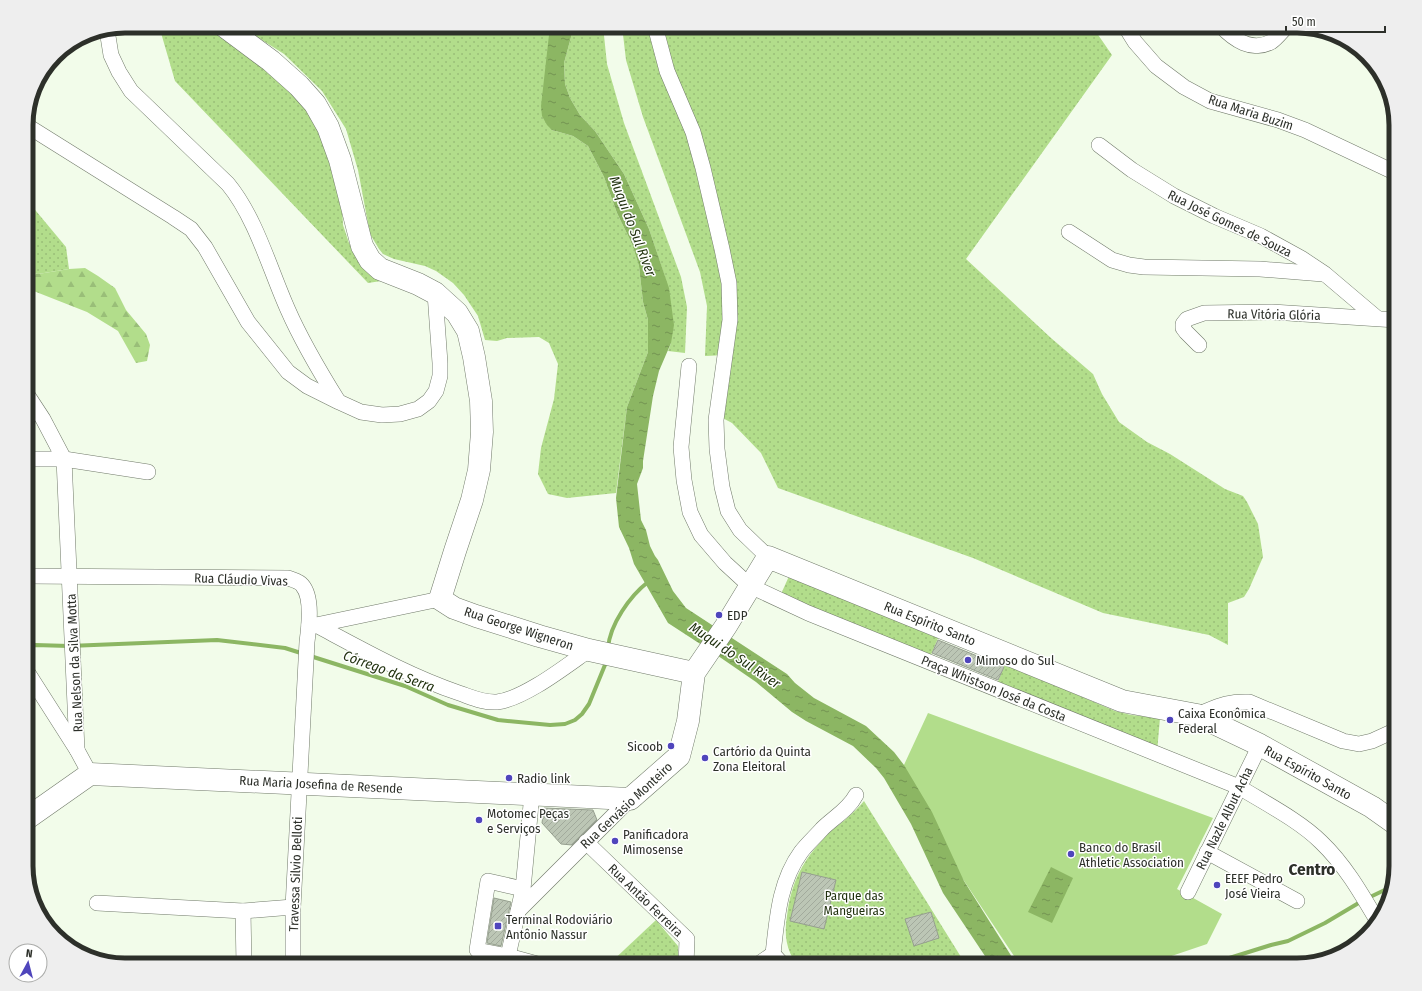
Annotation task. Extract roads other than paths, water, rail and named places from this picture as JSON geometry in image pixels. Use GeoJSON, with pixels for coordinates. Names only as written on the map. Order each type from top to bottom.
{"type":"FeatureCollection","features":[{"type":"Feature","properties":{"kind":"main road"},"geometry":{"type":"LineString","coordinates":[[233,33],[271,61],[299,86],[315,104],[325,121],[340,160],[362,246],[370,260],[380,269],[418,284],[436,294],[457,313],[468,331],[481,401],[482,432],[479,470],[472,500],[440,599]]}},
{"type":"Feature","properties":{"kind":"main road"},"geometry":{"type":"LineString","coordinates":[[699,666],[726,626],[768,557]]}},
{"type":"Feature","properties":{"kind":"main road","name":"Rua Espírito Santo"},"geometry":{"type":"LineString","coordinates":[[768,557],[1116,699],[1147,707],[1197,715],[1260,745],[1372,807],[1389,819]]}},
{"type":"Feature","properties":{"kind":"main road","name":"Rua George Wigneron"},"geometry":{"type":"LineString","coordinates":[[440,599],[454,608],[476,616],[601,653],[699,666]]}},
{"type":"Feature","properties":{"kind":"main road","name":"Rua Gervásio Monteiro"},"geometry":{"type":"LineString","coordinates":[[630,799],[679,756],[699,666]]}},
{"type":"Feature","properties":{"kind":"main road"},"geometry":{"type":"LineString","coordinates":[[33,813],[90,774]]}},
{"type":"Feature","properties":{"kind":"main road","name":"Rua Maria Josefina de Resende"},"geometry":{"type":"LineString","coordinates":[[90,774],[630,799]]}},
{"type":"Feature","properties":{"kind":"street"},"geometry":{"type":"LineString","coordinates":[[657,33],[667,72],[693,132],[703,168],[729,283],[730,320],[716,420],[717,449],[722,486],[728,511],[740,530],[768,557]]}},
{"type":"Feature","properties":{"kind":"street","name":"Rua Maria Buzim"},"geometry":{"type":"LineString","coordinates":[[1129,33],[1135,42],[1156,66],[1210,101],[1278,120],[1305,130],[1389,170]]}},
{"type":"Feature","properties":{"kind":"street"},"geometry":{"type":"LineString","coordinates":[[1228,33],[1245,44],[1259,46],[1272,41],[1280,33]]}},
{"type":"Feature","properties":{"kind":"street"},"geometry":{"type":"LineString","coordinates":[[108,35],[111,55],[119,72],[131,91],[228,184],[237,195],[254,225],[288,312],[319,371],[338,402]]}},
{"type":"Feature","properties":{"kind":"street"},"geometry":{"type":"LineString","coordinates":[[33,129],[191,229],[205,247],[248,322],[288,372],[307,386],[361,412],[382,415],[400,414],[418,409],[429,402],[436,391],[440,376],[436,294]]}},
{"type":"Feature","properties":{"kind":"street","name":"Rua José Gomes de Souza"},"geometry":{"type":"LineString","coordinates":[[1099,145],[1132,170],[1174,196],[1214,216],[1260,236],[1300,258],[1325,274],[1377,318]]}},
{"type":"Feature","properties":{"kind":"street"},"geometry":{"type":"LineString","coordinates":[[1069,232],[1112,260],[1129,265],[1144,267],[1260,269],[1325,274]]}},
{"type":"Feature","properties":{"kind":"street","name":"Rua Vitória Glória"},"geometry":{"type":"LineString","coordinates":[[1200,345],[1186,332],[1183,328],[1183,324],[1187,319],[1204,313],[1272,312],[1389,319]]}},
{"type":"Feature","properties":{"kind":"street","name":"Praça Whistson José da Costa"},"geometry":{"type":"LineString","coordinates":[[689,366],[681,447],[684,480],[690,512],[701,535],[725,563],[750,586],[808,613],[1239,788],[1296,822],[1321,841],[1352,878],[1374,915]]}},
{"type":"Feature","properties":{"kind":"street"},"geometry":{"type":"LineString","coordinates":[[33,404],[43,419],[64,459]]}},
{"type":"Feature","properties":{"kind":"street"},"geometry":{"type":"LineString","coordinates":[[33,459],[64,459],[148,472]]}},
{"type":"Feature","properties":{"kind":"street","name":"Rua Nelson da Silva Motta"},"geometry":{"type":"LineString","coordinates":[[64,459],[77,750]]}},
{"type":"Feature","properties":{"kind":"street","name":"Rua Cláudio Vivas"},"geometry":{"type":"LineString","coordinates":[[33,576],[288,578],[301,583],[307,592],[313,625],[307,642],[300,783]]}},
{"type":"Feature","properties":{"kind":"street"},"geometry":{"type":"LineString","coordinates":[[313,625],[440,599]]}},
{"type":"Feature","properties":{"kind":"street"},"geometry":{"type":"LineString","coordinates":[[313,625],[377,658],[436,685],[481,701],[497,702],[530,689],[601,653]]}},
{"type":"Feature","properties":{"kind":"street"},"geometry":{"type":"LineString","coordinates":[[33,681],[77,750],[90,774]]}},
{"type":"Feature","properties":{"kind":"street"},"geometry":{"type":"LineString","coordinates":[[1197,715],[1223,704],[1249,702],[1343,741],[1359,744],[1372,741],[1389,733]]}},
{"type":"Feature","properties":{"kind":"street","name":"Rua Nazle Albut Acha"},"geometry":{"type":"LineString","coordinates":[[1188,892],[1260,745]]}},
{"type":"Feature","properties":{"kind":"street","name":"Travessa Silvio Belloti"},"geometry":{"type":"LineString","coordinates":[[293,958],[293,907],[300,783]]}},
{"type":"Feature","properties":{"kind":"street"},"geometry":{"type":"LineString","coordinates":[[507,958],[523,889],[532,794]]}},
{"type":"Feature","properties":{"kind":"street"},"geometry":{"type":"LineString","coordinates":[[778,958],[779,902],[787,876],[801,852],[826,825],[852,802],[856,794]]}},
{"type":"Feature","properties":{"kind":"street","name":"Rua Gervásio Monteiro"},"geometry":{"type":"LineString","coordinates":[[518,911],[630,799]]}},
{"type":"Feature","properties":{"kind":"street","name":"Rua Antão Ferreira"},"geometry":{"type":"LineString","coordinates":[[586,842],[687,938],[686,958]]}},
{"type":"Feature","properties":{"kind":"street"},"geometry":{"type":"LineString","coordinates":[[1207,852],[1297,901]]}},
{"type":"Feature","properties":{"kind":"street"},"geometry":{"type":"LineString","coordinates":[[501,958],[477,950],[488,881],[523,889]]}},
{"type":"Feature","properties":{"kind":"street"},"geometry":{"type":"LineString","coordinates":[[97,903],[243,910],[293,907]]}},
{"type":"Feature","properties":{"kind":"street"},"geometry":{"type":"LineString","coordinates":[[243,910],[244,958]]}},
{"type":"Feature","properties":{"kind":"water","name":"Muqui do Sul River"},"geometry":{"type":"Polygon","coordinates":[[[549,33],[572,33],[564,63],[565,84],[570,98],[580,115],[595,131],[624,174],[649,229],[669,288],[674,325],[671,343],[659,371],[653,396],[643,468],[637,484],[641,520],[646,530],[650,546],[673,591],[686,608],[787,674],[795,683],[814,698],[866,726],[894,752],[904,765],[932,812],[964,881],[1013,958],[986,958],[943,893],[911,824],[884,778],[876,768],[853,746],[792,712],[756,682],[668,623],[634,564],[629,548],[619,527],[616,498],[627,407],[648,352],[648,320],[643,302],[639,266],[632,244],[617,213],[604,177],[588,146],[573,136],[552,130],[542,116],[541,106],[549,33]]]}},
{"type":"Feature","properties":{"kind":"water"},"geometry":{"type":"Polygon","coordinates":[[[1051,867],[1073,878],[1052,923],[1028,912],[1051,867]]]}},
{"type":"Feature","properties":{"kind":"waterway","name":"Córrego da Serra"},"geometry":{"type":"LineString","coordinates":[[608,648],[613,630],[622,611],[634,595],[648,582]]}},
{"type":"Feature","properties":{"kind":"waterway","name":"Córrego da Serra"},"geometry":{"type":"LineString","coordinates":[[33,645],[69,646],[217,640],[285,648],[405,686],[448,705],[498,720],[550,725],[565,724],[575,720],[582,714],[589,704],[607,660]]}},
{"type":"Feature","properties":{"kind":"waterway"},"geometry":{"type":"LineString","coordinates":[[1368,898],[1385,890]]}},
{"type":"Feature","properties":{"kind":"waterway"},"geometry":{"type":"LineString","coordinates":[[1229,958],[1288,941],[1325,923],[1362,901]]}},
{"type":"Feature","properties":{"kind":"place","name":"EDP"},"geometry":{"type":"Point","coordinates":[719,615]}},
{"type":"Feature","properties":{"kind":"place","name":"Mimoso do Sul"},"geometry":{"type":"Point","coordinates":[968,660]}},
{"type":"Feature","properties":{"kind":"place","name":"Caixa Econômica Federal"},"geometry":{"type":"Point","coordinates":[1170,720]}},
{"type":"Feature","properties":{"kind":"place","name":"Sicoob"},"geometry":{"type":"Point","coordinates":[671,746]}},
{"type":"Feature","properties":{"kind":"place","name":"Cartório da Quinta Zona Eleitoral"},"geometry":{"type":"Point","coordinates":[705,758]}},
{"type":"Feature","properties":{"kind":"place","name":"Radio link"},"geometry":{"type":"Point","coordinates":[509,778]}},
{"type":"Feature","properties":{"kind":"place","name":"Motomec Peças e Serviços"},"geometry":{"type":"Point","coordinates":[479,820]}},
{"type":"Feature","properties":{"kind":"place","name":"Panificadora Mimosense"},"geometry":{"type":"Point","coordinates":[615,841]}},
{"type":"Feature","properties":{"kind":"place","name":"Banco do Brasil Athletic Association"},"geometry":{"type":"Point","coordinates":[1071,854]}},
{"type":"Feature","properties":{"kind":"place","name":"EEEF Pedro José Vieira"},"geometry":{"type":"Point","coordinates":[1217,885]}},
{"type":"Feature","properties":{"kind":"place","name":"Terminal Rodoviário Antônio Nassur"},"geometry":{"type":"Point","coordinates":[498,926]}},
{"type":"Feature","properties":{"kind":"district","name":"Centro"},"geometry":{"type":"Point","coordinates":[1312,869]}},
{"type":"Feature","properties":{"kind":"park label","name":"Parque das Mangueiras"},"geometry":{"type":"Point","coordinates":[854,902]}}]}
